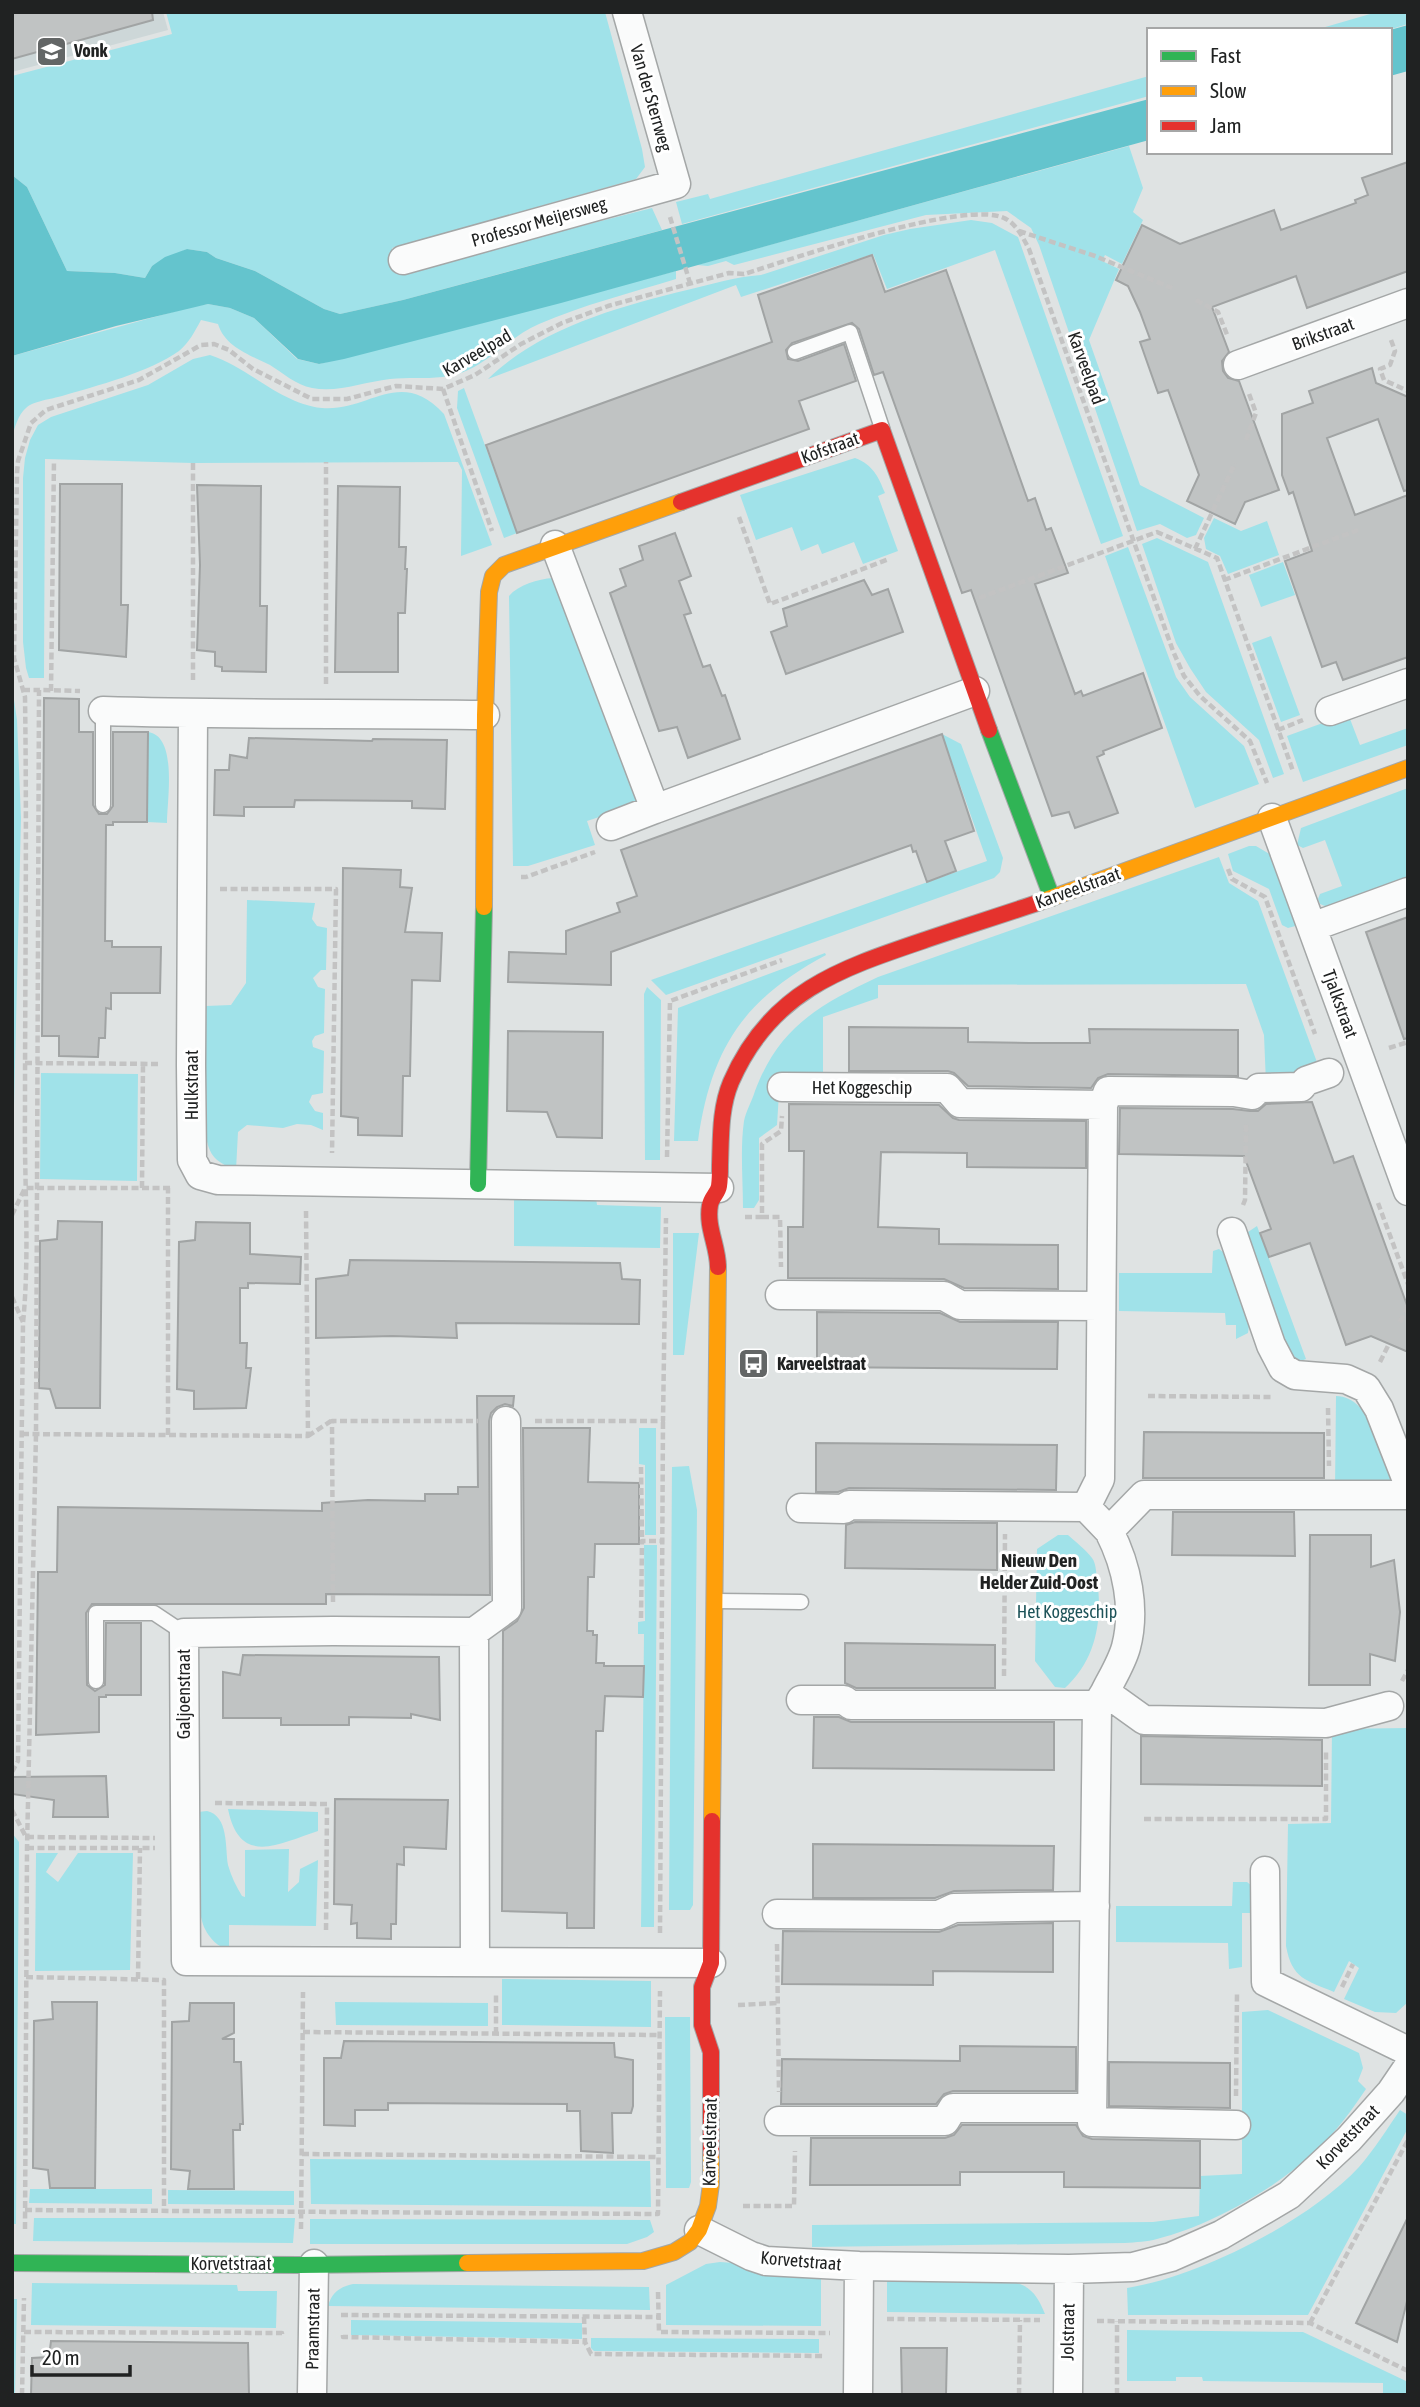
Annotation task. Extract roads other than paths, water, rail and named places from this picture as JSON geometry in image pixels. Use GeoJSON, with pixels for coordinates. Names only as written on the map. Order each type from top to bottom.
{"type":"FeatureCollection","features":[{"type":"Feature","properties":{"kind":"street","name":"Van der Sterrweg"},"geometry":{"type":"LineString","coordinates":[[627,12],[676,184]]}},
{"type":"Feature","properties":{"kind":"street","name":"Professor Meijersweg"},"geometry":{"type":"LineString","coordinates":[[403,260],[676,184]]}},
{"type":"Feature","properties":{"kind":"street","name":"Brikstraat"},"geometry":{"type":"LineString","coordinates":[[1238,365],[1395,308]]}},
{"type":"Feature","properties":{"kind":"street","name":"Kofstraat"},"geometry":{"type":"LineString","coordinates":[[485,715],[489,592],[499,571],[555,545],[882,430],[945,610],[1052,898]]}},
{"type":"Feature","properties":{"kind":"street"},"geometry":{"type":"LineString","coordinates":[[555,545],[655,809]]}},
{"type":"Feature","properties":{"kind":"street"},"geometry":{"type":"LineString","coordinates":[[1330,711],[1408,683]]}},
{"type":"Feature","properties":{"kind":"street"},"geometry":{"type":"LineString","coordinates":[[609,837],[655,809],[975,691]]}},
{"type":"Feature","properties":{"kind":"street"},"geometry":{"type":"LineString","coordinates":[[103,712],[485,715],[485,875],[478,1184],[719,1188]]}},
{"type":"Feature","properties":{"kind":"street","name":"Hulkstraat"},"geometry":{"type":"LineString","coordinates":[[193,714],[192,1160],[200,1175],[218,1180],[478,1184]]}},
{"type":"Feature","properties":{"kind":"street","name":"Karveelstraat"},"geometry":{"type":"LineString","coordinates":[[711,2052],[702,2025],[702,1987],[716,1975],[718,1256],[710,1233],[710,1203],[719,1188],[722,1110],[732,1082],[754,1039],[771,1018],[828,976],[874,957],[1052,898],[1408,768]]}},
{"type":"Feature","properties":{"kind":"street","name":"Tjalkstraat"},"geometry":{"type":"LineString","coordinates":[[1276,816],[1312,927],[1408,1191]]}},
{"type":"Feature","properties":{"kind":"street"},"geometry":{"type":"LineString","coordinates":[[1312,927],[1408,892]]}},
{"type":"Feature","properties":{"kind":"street","name":"Het Koggeschip"},"geometry":{"type":"LineString","coordinates":[[782,1087],[947,1088],[960,1103],[1103,1105],[1108,1091],[1234,1092],[1246,1096],[1252,1095],[1259,1088],[1301,1087],[1306,1081],[1329,1073]]}},
{"type":"Feature","properties":{"kind":"street"},"geometry":{"type":"LineString","coordinates":[[1086,1507],[1100,1479],[1103,1105]]}},
{"type":"Feature","properties":{"kind":"street","name":"Karveelstraat"},"geometry":{"type":"LineString","coordinates":[[718,1256],[727,1234],[727,1201],[719,1188]]}},
{"type":"Feature","properties":{"kind":"street"},"geometry":{"type":"LineString","coordinates":[[1232,1232],[1271,1345],[1283,1368],[1295,1375],[1346,1380],[1366,1388],[1379,1409],[1408,1483]]}},
{"type":"Feature","properties":{"kind":"street"},"geometry":{"type":"LineString","coordinates":[[780,1295],[944,1296],[960,1306],[1100,1306]]}},
{"type":"Feature","properties":{"kind":"street"},"geometry":{"type":"LineString","coordinates":[[486,1962],[474,1632],[507,1608],[506,1421]]}},
{"type":"Feature","properties":{"kind":"street"},"geometry":{"type":"LineString","coordinates":[[1109,1531],[1144,1495],[1408,1495]]}},
{"type":"Feature","properties":{"kind":"street"},"geometry":{"type":"LineString","coordinates":[[801,1508],[844,1509],[849,1505],[1086,1507],[1109,1531],[1118,1548],[1131,1600],[1126,1648],[1101,1698],[1092,2122],[1236,2125]]}},
{"type":"Feature","properties":{"kind":"street","name":"Galjoenstraat"},"geometry":{"type":"LineString","coordinates":[[474,1632],[184,1633],[186,1961],[660,1963],[716,1975]]}},
{"type":"Feature","properties":{"kind":"street"},"geometry":{"type":"LineString","coordinates":[[801,1700],[844,1700],[850,1705],[1004,1705],[1101,1698],[1144,1720],[1326,1723],[1389,1706]]}},
{"type":"Feature","properties":{"kind":"street"},"geometry":{"type":"LineString","coordinates":[[1265,1871],[1266,1982],[1408,2051]]}},
{"type":"Feature","properties":{"kind":"street"},"geometry":{"type":"LineString","coordinates":[[777,1913],[939,1915],[954,1908],[1095,1906]]}},
{"type":"Feature","properties":{"kind":"street","name":"Karveelstraat"},"geometry":{"type":"LineString","coordinates":[[704,2218],[711,2184],[711,2052],[720,2023]]}},
{"type":"Feature","properties":{"kind":"street","name":"Korvetstraat"},"geometry":{"type":"LineString","coordinates":[[19,2263],[643,2261],[674,2252],[690,2242],[704,2218],[751,2256],[766,2261],[859,2266],[1069,2269],[1133,2267],[1171,2257],[1221,2235],[1289,2195],[1349,2139],[1391,2092],[1408,2067]]}},
{"type":"Feature","properties":{"kind":"street"},"geometry":{"type":"LineString","coordinates":[[793,2130],[945,2121],[953,2108],[1092,2108]]}},
{"type":"Feature","properties":{"kind":"street","name":"Praamstraat"},"geometry":{"type":"LineString","coordinates":[[307,2264],[313,2315],[312,2395]]}},
{"type":"Feature","properties":{"kind":"street"},"geometry":{"type":"LineString","coordinates":[[858,2395],[859,2266]]}},
{"type":"Feature","properties":{"kind":"street","name":"Jolstraat"},"geometry":{"type":"LineString","coordinates":[[1068,2395],[1069,2269]]}},
{"type":"Feature","properties":{"kind":"lane"},"geometry":{"type":"LineString","coordinates":[[794,352],[850,332],[882,430]]}},
{"type":"Feature","properties":{"kind":"lane"},"geometry":{"type":"LineString","coordinates":[[103,712],[103,805]]}},
{"type":"Feature","properties":{"kind":"lane"},"geometry":{"type":"LineString","coordinates":[[715,1601],[801,1602]]}},
{"type":"Feature","properties":{"kind":"lane"},"geometry":{"type":"LineString","coordinates":[[96,1681],[96,1613],[154,1613],[184,1633]]}},
{"type":"Feature","properties":{"kind":"place","name":"Vonk"},"geometry":{"type":"Point","coordinates":[51,51]}},
{"type":"Feature","properties":{"kind":"place","name":"Karveelstraat"},"geometry":{"type":"Point","coordinates":[754,1364]}},
{"type":"Feature","properties":{"kind":"district","name":"Nieuw Den Helder Zuid-Oost"},"geometry":{"type":"Point","coordinates":[1039,1571]}}]}
